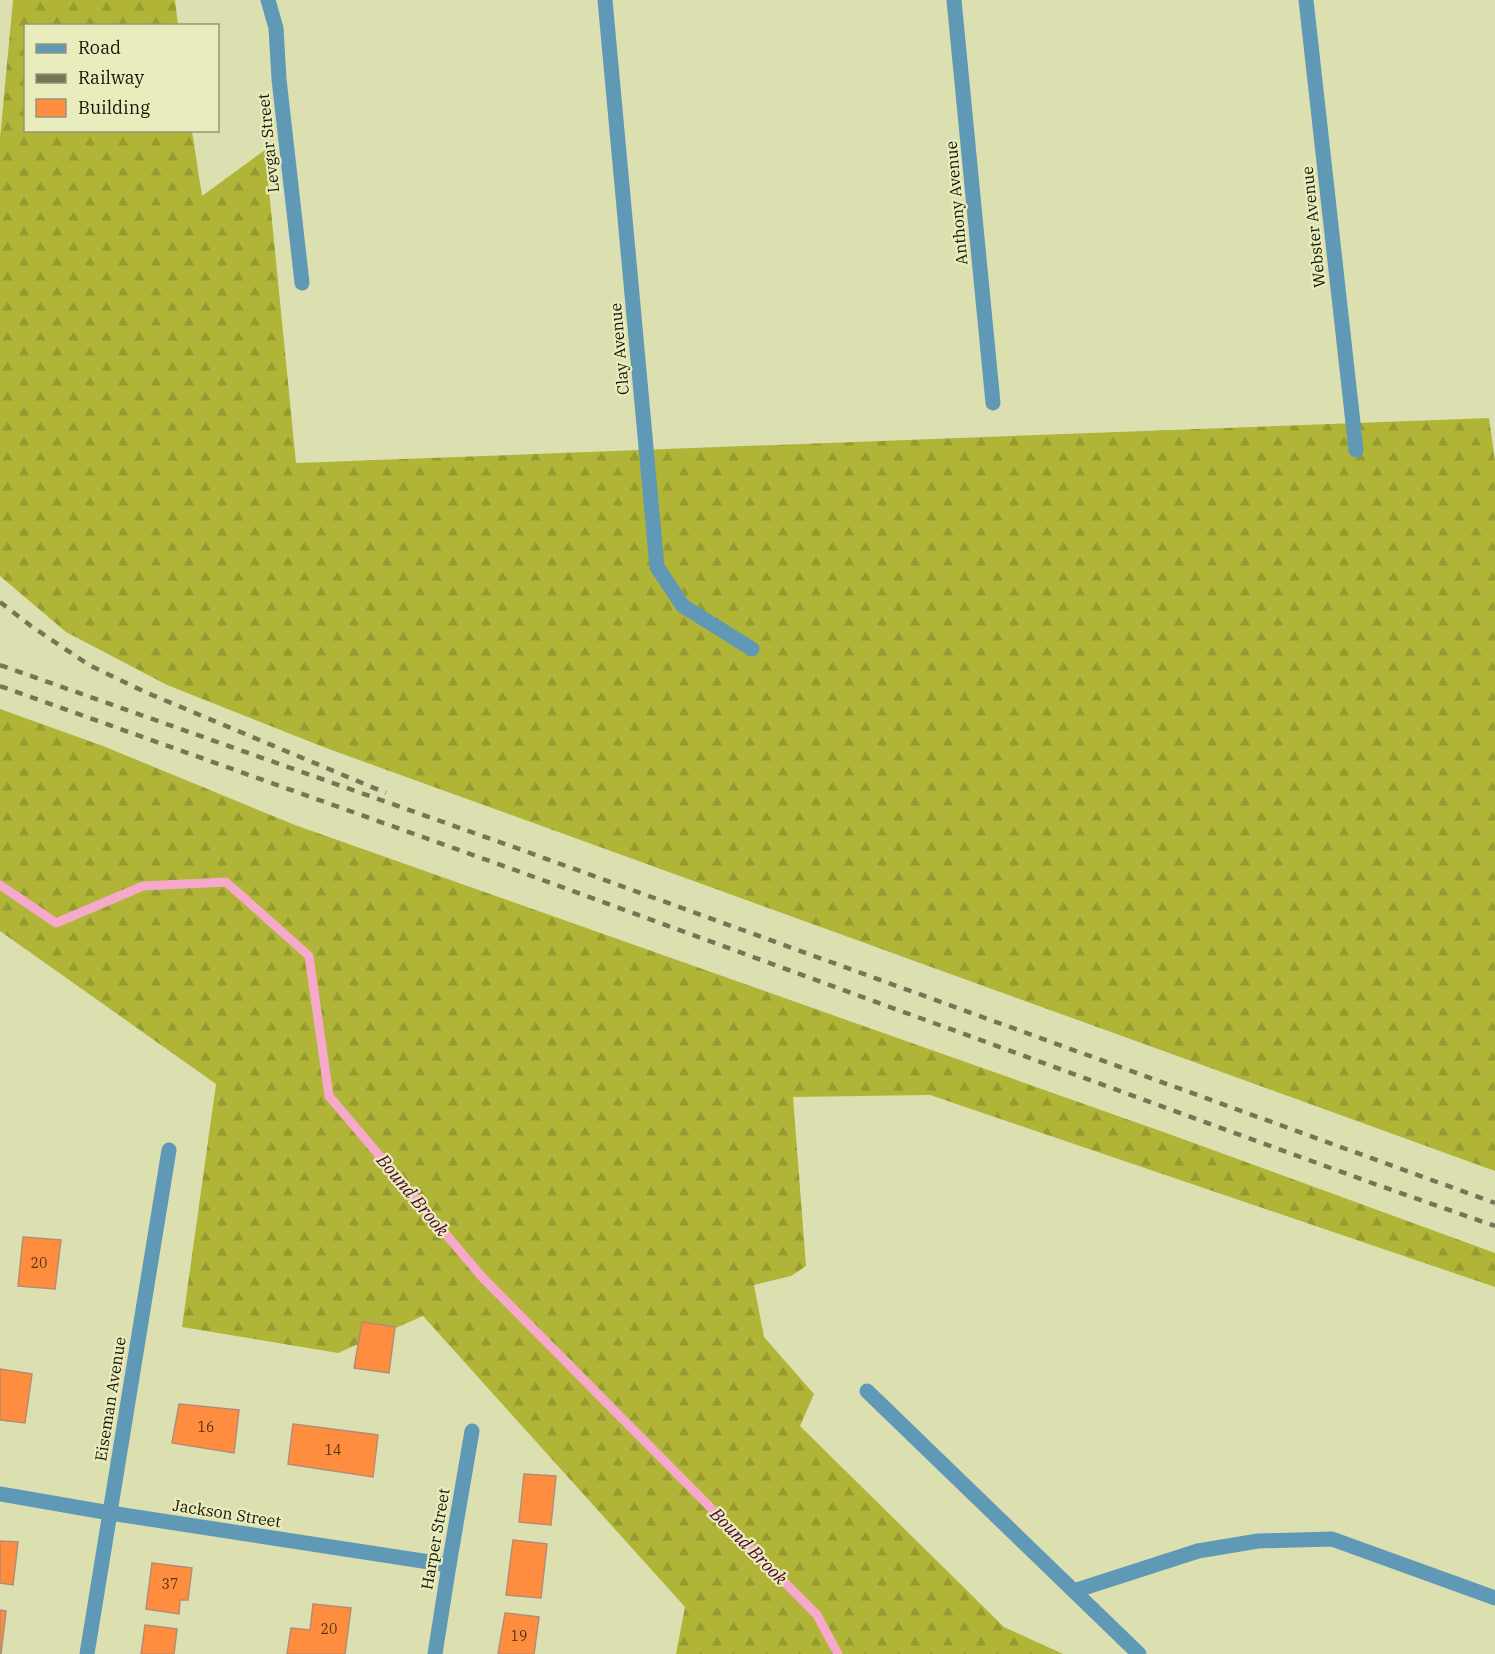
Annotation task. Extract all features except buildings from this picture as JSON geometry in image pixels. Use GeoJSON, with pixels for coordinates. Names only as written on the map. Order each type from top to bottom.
{"type":"FeatureCollection","features":[{"type":"Feature","properties":{"kind":"street","name":"Levgar Street"},"geometry":{"type":"LineString","coordinates":[[268,0],[276,28],[279,80],[302,283]]}},
{"type":"Feature","properties":{"kind":"street","name":"Clay Avenue"},"geometry":{"type":"LineString","coordinates":[[605,0],[657,567],[683,606],[752,649]]}},
{"type":"Feature","properties":{"kind":"street","name":"Anthony Avenue"},"geometry":{"type":"LineString","coordinates":[[954,0],[993,403]]}},
{"type":"Feature","properties":{"kind":"street","name":"Webster Avenue"},"geometry":{"type":"LineString","coordinates":[[1306,0],[1356,450]]}},
{"type":"Feature","properties":{"kind":"street","name":"Eiseman Avenue"},"geometry":{"type":"LineString","coordinates":[[87,1654],[169,1150]]}},
{"type":"Feature","properties":{"kind":"street"},"geometry":{"type":"LineString","coordinates":[[867,1391],[1139,1654]]}},
{"type":"Feature","properties":{"kind":"street","name":"Harper Street"},"geometry":{"type":"LineString","coordinates":[[435,1654],[472,1431]]}},
{"type":"Feature","properties":{"kind":"street","name":"Jackson Street"},"geometry":{"type":"LineString","coordinates":[[0,1494],[449,1565]]}},
{"type":"Feature","properties":{"kind":"street"},"geometry":{"type":"LineString","coordinates":[[1074,1591],[1198,1551],[1258,1541],[1332,1539],[1495,1598]]}},
{"type":"Feature","properties":{"kind":"green space"},"geometry":{"type":"Polygon","coordinates":[[[13,0],[175,0],[178,24],[24,24],[24,132],[192,132],[202,196],[265,150],[296,463],[1489,418],[1495,461],[1495,1171],[326,748],[167,685],[66,632],[0,576],[0,138],[13,0]]]}},
{"type":"Feature","properties":{"kind":"green space"},"geometry":{"type":"Polygon","coordinates":[[[0,709],[103,746],[295,825],[1169,1134],[1495,1253],[1495,1287],[930,1095],[793,1097],[806,1266],[791,1276],[754,1285],[764,1337],[814,1394],[800,1426],[1004,1627],[1063,1654],[676,1654],[685,1607],[423,1316],[338,1353],[182,1327],[216,1084],[0,931],[0,709]]]}},
{"type":"Feature","properties":{"kind":"waterway","name":"Bound Brook"},"geometry":{"type":"LineString","coordinates":[[0,885],[56,923],[143,886],[226,882],[309,956],[329,1096],[482,1277],[817,1615],[838,1654]]}},
{"type":"Feature","properties":{"kind":"railway"},"geometry":{"type":"LineString","coordinates":[[0,602],[89,665],[145,692],[386,793]]}},
{"type":"Feature","properties":{"kind":"railway"},"geometry":{"type":"LineString","coordinates":[[0,665],[522,850],[1495,1203]]}},
{"type":"Feature","properties":{"kind":"railway"},"geometry":{"type":"LineString","coordinates":[[0,686],[515,870],[1495,1226]]}}]}
